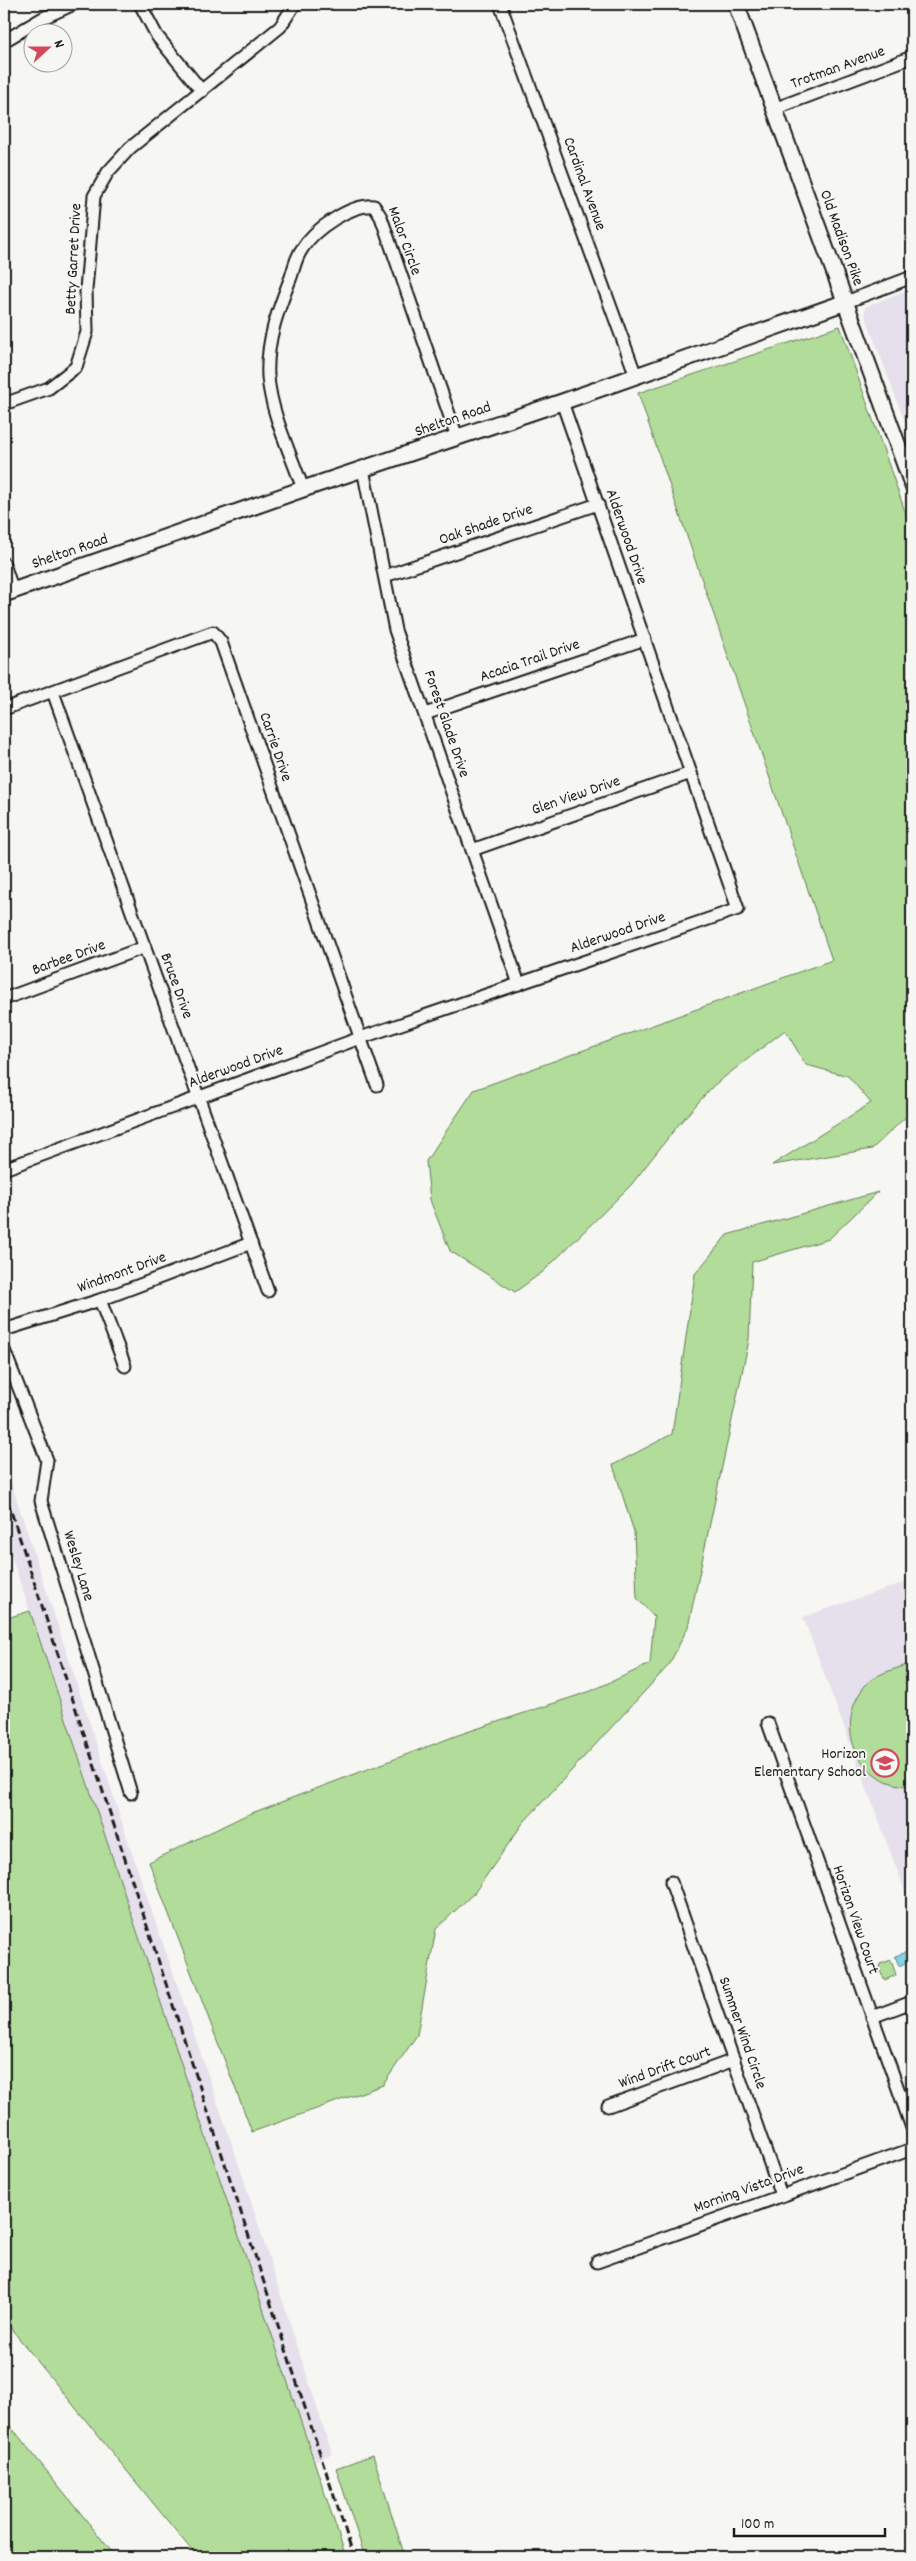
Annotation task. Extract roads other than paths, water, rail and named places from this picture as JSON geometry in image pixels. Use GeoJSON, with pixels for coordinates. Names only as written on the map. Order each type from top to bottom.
{"type":"FeatureCollection","features":[{"type":"Feature","properties":{"kind":"street"},"geometry":{"type":"LineString","coordinates":[[4,41],[42,18],[74,4]]}},
{"type":"Feature","properties":{"kind":"street"},"geometry":{"type":"LineString","coordinates":[[140,4],[157,36],[202,91]]}},
{"type":"Feature","properties":{"kind":"street","name":"Cardinal Avenue"},"geometry":{"type":"LineString","coordinates":[[500,4],[636,376]]}},
{"type":"Feature","properties":{"kind":"street","name":"Old Madison Pike"},"geometry":{"type":"LineString","coordinates":[[736,4],[912,484]]}},
{"type":"Feature","properties":{"kind":"street","name":"Betty Garret Drive"},"geometry":{"type":"LineString","coordinates":[[4,404],[49,388],[76,367],[87,332],[86,290],[94,196],[108,172],[130,148],[280,26],[293,7]]}},
{"type":"Feature","properties":{"kind":"street","name":"Trotman Avenue"},"geometry":{"type":"LineString","coordinates":[[774,109],[912,57]]}},
{"type":"Feature","properties":{"kind":"street","name":"Malor Circle"},"geometry":{"type":"LineString","coordinates":[[303,489],[275,409],[268,378],[268,346],[276,314],[302,249],[326,224],[364,205],[374,206],[380,217],[457,437]]}},
{"type":"Feature","properties":{"kind":"street","name":"Shelton Road"},"geometry":{"type":"LineString","coordinates":[[8,593],[303,489],[562,402],[912,277]]}},
{"type":"Feature","properties":{"kind":"street","name":"Alderwood Drive"},"geometry":{"type":"LineString","coordinates":[[4,1169],[360,1038],[738,909],[562,402]]}},
{"type":"Feature","properties":{"kind":"street","name":"Forest Glade Drive"},"geometry":{"type":"LineString","coordinates":[[363,469],[396,630],[519,984]]}},
{"type":"Feature","properties":{"kind":"street","name":"Oak Shade Drive"},"geometry":{"type":"LineString","coordinates":[[385,576],[598,504]]}},
{"type":"Feature","properties":{"kind":"street"},"geometry":{"type":"LineString","coordinates":[[4,564],[8,593]]}},
{"type":"Feature","properties":{"kind":"street","name":"Carrie Drive"},"geometry":{"type":"LineString","coordinates":[[4,710],[213,632],[221,642],[377,1085]]}},
{"type":"Feature","properties":{"kind":"street","name":"Acacia Trail Drive"},"geometry":{"type":"LineString","coordinates":[[425,714],[645,639]]}},
{"type":"Feature","properties":{"kind":"street","name":"Bruce Drive"},"geometry":{"type":"LineString","coordinates":[[53,692],[268,1292]]}},
{"type":"Feature","properties":{"kind":"street","name":"Glen View Drive"},"geometry":{"type":"LineString","coordinates":[[472,850],[691,773]]}},
{"type":"Feature","properties":{"kind":"street","name":"Barbee Drive"},"geometry":{"type":"LineString","coordinates":[[4,999],[145,947]]}},
{"type":"Feature","properties":{"kind":"street","name":"Windmont Drive"},"geometry":{"type":"LineString","coordinates":[[4,1330],[100,1300],[251,1243]]}},
{"type":"Feature","properties":{"kind":"street"},"geometry":{"type":"LineString","coordinates":[[100,1300],[125,1366]]}},
{"type":"Feature","properties":{"kind":"street","name":"Wesley Lane"},"geometry":{"type":"LineString","coordinates":[[4,1350],[47,1460],[41,1501],[131,1793]]}},
{"type":"Feature","properties":{"kind":"street","name":"Horizon View Court"},"geometry":{"type":"LineString","coordinates":[[768,1723],[912,2128]]}},
{"type":"Feature","properties":{"kind":"street","name":"Summer Wind Circle"},"geometry":{"type":"LineString","coordinates":[[671,1882],[781,2195]]}},
{"type":"Feature","properties":{"kind":"street"},"geometry":{"type":"LineString","coordinates":[[872,2017],[912,2002]]}},
{"type":"Feature","properties":{"kind":"street","name":"Wind Drift Court"},"geometry":{"type":"LineString","coordinates":[[608,2106],[734,2060]]}},
{"type":"Feature","properties":{"kind":"street","name":"Morning Vista Drive"},"geometry":{"type":"LineString","coordinates":[[597,2262],[912,2149]]}},
{"type":"Feature","properties":{"kind":"water"},"geometry":{"type":"Polygon","coordinates":[[[912,1950],[912,1960],[899,1966],[895,1956],[912,1950]]]}},
{"type":"Feature","properties":{"kind":"railway"},"geometry":{"type":"LineString","coordinates":[[4,1490],[354,2557]]}},
{"type":"Feature","properties":{"kind":"place","name":"Horizon Elementary School"},"geometry":{"type":"Point","coordinates":[885,1763]}}]}
